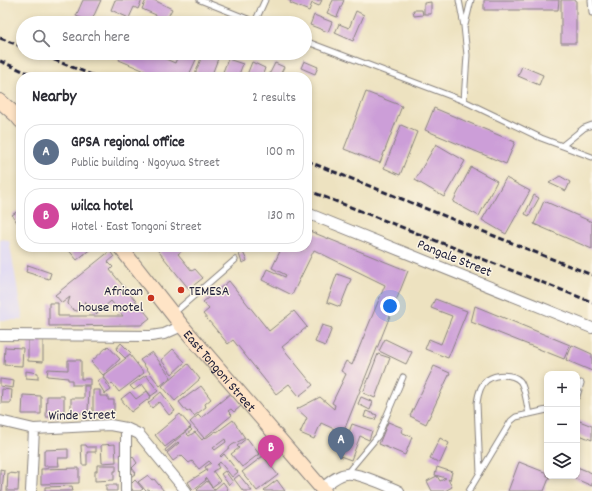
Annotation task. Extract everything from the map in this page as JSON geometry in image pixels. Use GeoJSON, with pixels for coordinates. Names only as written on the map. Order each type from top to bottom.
{"type":"FeatureCollection","features":[{"type":"Feature","properties":{"kind":"street"},"geometry":{"type":"LineString","coordinates":[[0,101],[16,114]]}},
{"type":"Feature","properties":{"kind":"street","name":"Pangale Street"},"geometry":{"type":"LineString","coordinates":[[312,215],[592,328]]}},
{"type":"Feature","properties":{"kind":"street","name":"East Tongoni Street"},"geometry":{"type":"LineString","coordinates":[[124,252],[182,326],[323,490]]}},
{"type":"Feature","properties":{"kind":"street"},"geometry":{"type":"LineString","coordinates":[[0,335],[152,336],[164,334],[182,326]]}},
{"type":"Feature","properties":{"kind":"street","name":"Winde Street"},"geometry":{"type":"LineString","coordinates":[[0,421],[34,429],[110,425],[126,428],[139,434],[186,491]]}},
{"type":"Feature","properties":{"kind":"street"},"geometry":{"type":"LineString","coordinates":[[126,428],[126,491]]}},
{"type":"Feature","properties":{"kind":"street"},"geometry":{"type":"LineString","coordinates":[[31,491],[34,429]]}},
{"type":"Feature","properties":{"kind":"street"},"geometry":{"type":"LineString","coordinates":[[323,490],[336,478],[346,474],[356,474],[399,491]]}},
{"type":"Feature","properties":{"kind":"lane"},"geometry":{"type":"LineString","coordinates":[[200,0],[241,16]]}},
{"type":"Feature","properties":{"kind":"lane"},"geometry":{"type":"LineString","coordinates":[[259,16],[265,0]]}},
{"type":"Feature","properties":{"kind":"lane"},"geometry":{"type":"LineString","coordinates":[[459,0],[464,26],[467,55],[464,101]]}},
{"type":"Feature","properties":{"kind":"lane"},"geometry":{"type":"LineString","coordinates":[[464,26],[471,0]]}},
{"type":"Feature","properties":{"kind":"lane"},"geometry":{"type":"LineString","coordinates":[[591,0],[592,14]]}},
{"type":"Feature","properties":{"kind":"lane"},"geometry":{"type":"LineString","coordinates":[[312,44],[464,101],[541,138],[592,157]]}},
{"type":"Feature","properties":{"kind":"lane"},"geometry":{"type":"LineString","coordinates":[[563,145],[584,128],[592,126]]}},
{"type":"Feature","properties":{"kind":"lane"},"geometry":{"type":"LineString","coordinates":[[173,314],[235,260]]}},
{"type":"Feature","properties":{"kind":"lane"},"geometry":{"type":"LineString","coordinates":[[480,473],[477,403],[478,395],[487,380],[505,375],[519,380],[529,414]]}},
{"type":"Feature","properties":{"kind":"lane"},"geometry":{"type":"LineString","coordinates":[[346,474],[378,436],[403,376]]}},
{"type":"Feature","properties":{"kind":"lane"},"geometry":{"type":"LineString","coordinates":[[470,491],[511,421],[516,418],[544,411]]}},
{"type":"Feature","properties":{"kind":"shaded area"},"geometry":{"type":"Polygon","coordinates":[[[0,239],[9,240],[23,320],[0,320],[0,239]]]}},
{"type":"Feature","properties":{"kind":"building"},"geometry":{"type":"Polygon","coordinates":[[[83,0],[101,0],[94,16],[76,16],[83,0]]]}},
{"type":"Feature","properties":{"kind":"building"},"geometry":{"type":"Polygon","coordinates":[[[115,0],[142,0],[138,9],[134,7],[130,16],[124,16],[111,10],[115,0]]]}},
{"type":"Feature","properties":{"kind":"building"},"geometry":{"type":"Polygon","coordinates":[[[146,0],[154,0],[172,9],[168,16],[156,16],[142,9],[146,0]]]}},
{"type":"Feature","properties":{"kind":"building"},"geometry":{"type":"Polygon","coordinates":[[[288,0],[322,0],[319,6],[312,3],[309,11],[290,3],[291,1],[288,0]]]}},
{"type":"Feature","properties":{"kind":"building"},"geometry":{"type":"Polygon","coordinates":[[[333,0],[344,0],[337,17],[327,13],[333,0]]]}},
{"type":"Feature","properties":{"kind":"building"},"geometry":{"type":"Polygon","coordinates":[[[484,0],[559,0],[558,10],[484,10],[484,0]]]}},
{"type":"Feature","properties":{"kind":"building"},"geometry":{"type":"Polygon","coordinates":[[[561,0],[576,0],[576,43],[561,43],[561,0]]]}},
{"type":"Feature","properties":{"kind":"building"},"geometry":{"type":"Polygon","coordinates":[[[431,2],[431,14],[424,14],[424,3],[431,2]]]}},
{"type":"Feature","properties":{"kind":"building"},"geometry":{"type":"Polygon","coordinates":[[[413,10],[422,10],[423,15],[414,16],[413,10]]]}},
{"type":"Feature","properties":{"kind":"building"},"geometry":{"type":"Polygon","coordinates":[[[356,11],[364,15],[353,41],[335,33],[339,24],[349,28],[356,11]]]}},
{"type":"Feature","properties":{"kind":"building"},"geometry":{"type":"Polygon","coordinates":[[[314,15],[332,22],[328,32],[312,26],[314,15]]]}},
{"type":"Feature","properties":{"kind":"building"},"geometry":{"type":"Polygon","coordinates":[[[119,60],[168,60],[175,63],[176,60],[196,60],[190,72],[147,72],[119,60]]]}},
{"type":"Feature","properties":{"kind":"building"},"geometry":{"type":"Polygon","coordinates":[[[200,60],[217,60],[213,72],[196,72],[200,60]]]}},
{"type":"Feature","properties":{"kind":"building"},"geometry":{"type":"Polygon","coordinates":[[[228,60],[243,64],[240,72],[223,72],[228,60]]]}},
{"type":"Feature","properties":{"kind":"building"},"geometry":{"type":"Polygon","coordinates":[[[304,61],[318,67],[315,74],[301,68],[304,61]]]}},
{"type":"Feature","properties":{"kind":"building"},"geometry":{"type":"Polygon","coordinates":[[[252,62],[265,68],[264,72],[248,72],[252,62]]]}},
{"type":"Feature","properties":{"kind":"building"},"geometry":{"type":"Polygon","coordinates":[[[275,63],[284,67],[282,72],[270,72],[275,63]]]}},
{"type":"Feature","properties":{"kind":"building"},"geometry":{"type":"Polygon","coordinates":[[[522,66],[543,75],[539,85],[518,76],[522,66]]]}},
{"type":"Feature","properties":{"kind":"building"},"geometry":{"type":"Polygon","coordinates":[[[366,92],[402,106],[380,163],[344,149],[366,92]]]}},
{"type":"Feature","properties":{"kind":"building"},"geometry":{"type":"Polygon","coordinates":[[[434,108],[515,142],[506,164],[425,130],[434,108]]]}},
{"type":"Feature","properties":{"kind":"building"},"geometry":{"type":"Polygon","coordinates":[[[401,125],[417,132],[400,175],[384,168],[401,125]]]}},
{"type":"Feature","properties":{"kind":"building"},"geometry":{"type":"Polygon","coordinates":[[[436,144],[465,161],[444,197],[415,180],[436,144]]]}},
{"type":"Feature","properties":{"kind":"building"},"geometry":{"type":"Polygon","coordinates":[[[471,167],[497,181],[479,216],[453,202],[471,167]]]}},
{"type":"Feature","properties":{"kind":"building"},"geometry":{"type":"Polygon","coordinates":[[[560,176],[570,182],[566,191],[549,183],[560,176]]]}},
{"type":"Feature","properties":{"kind":"building"},"geometry":{"type":"Polygon","coordinates":[[[506,178],[530,191],[506,234],[482,220],[506,178]]]}},
{"type":"Feature","properties":{"kind":"building"},"geometry":{"type":"Polygon","coordinates":[[[534,195],[539,198],[529,216],[525,214],[534,195]]]}},
{"type":"Feature","properties":{"kind":"building"},"geometry":{"type":"Polygon","coordinates":[[[544,201],[592,222],[592,249],[534,224],[544,201]]]}},
{"type":"Feature","properties":{"kind":"building"},"geometry":{"type":"Polygon","coordinates":[[[16,212],[16,221],[12,215],[16,212]]]}},
{"type":"Feature","properties":{"kind":"building"},"geometry":{"type":"Polygon","coordinates":[[[312,232],[408,271],[343,433],[321,423],[314,439],[300,433],[307,418],[297,409],[320,397],[334,409],[335,405],[332,403],[346,374],[341,371],[346,361],[352,365],[385,285],[314,250],[292,295],[262,280],[267,269],[285,277],[286,275],[272,268],[280,252],[312,252],[312,232]]]}},
{"type":"Feature","properties":{"kind":"building"},"geometry":{"type":"Polygon","coordinates":[[[70,252],[87,252],[77,260],[70,252]]]}},
{"type":"Feature","properties":{"kind":"building"},"geometry":{"type":"Polygon","coordinates":[[[111,252],[114,257],[108,262],[113,267],[110,270],[150,318],[141,325],[49,326],[49,303],[58,303],[58,316],[123,316],[111,301],[96,314],[85,301],[83,308],[77,311],[69,306],[68,303],[70,297],[62,303],[55,295],[111,252]]]}},
{"type":"Feature","properties":{"kind":"building"},"geometry":{"type":"Polygon","coordinates":[[[159,252],[180,252],[178,254],[192,271],[195,269],[203,278],[189,289],[159,252]]]}},
{"type":"Feature","properties":{"kind":"building"},"geometry":{"type":"Polygon","coordinates":[[[243,252],[247,261],[242,263],[239,254],[243,252]]]}},
{"type":"Feature","properties":{"kind":"building"},"geometry":{"type":"Polygon","coordinates":[[[28,265],[51,273],[49,279],[26,272],[28,265]]]}},
{"type":"Feature","properties":{"kind":"building"},"geometry":{"type":"Polygon","coordinates":[[[337,274],[351,279],[340,307],[327,302],[337,274]]]}},
{"type":"Feature","properties":{"kind":"building"},"geometry":{"type":"Polygon","coordinates":[[[229,281],[269,331],[294,311],[307,327],[282,347],[313,385],[299,396],[289,384],[276,394],[233,340],[228,344],[203,314],[209,309],[203,302],[229,281]]]}},
{"type":"Feature","properties":{"kind":"building"},"geometry":{"type":"Polygon","coordinates":[[[435,299],[467,311],[448,358],[425,349],[429,339],[441,344],[452,316],[431,308],[435,299]]]}},
{"type":"Feature","properties":{"kind":"building"},"geometry":{"type":"Polygon","coordinates":[[[475,306],[570,345],[564,359],[471,322],[475,306]]]}},
{"type":"Feature","properties":{"kind":"building"},"geometry":{"type":"Polygon","coordinates":[[[322,325],[332,328],[325,346],[315,342],[322,325]]]}},
{"type":"Feature","properties":{"kind":"building"},"geometry":{"type":"Polygon","coordinates":[[[385,339],[412,352],[406,364],[379,351],[385,339]]]}},
{"type":"Feature","properties":{"kind":"building"},"geometry":{"type":"Polygon","coordinates":[[[28,340],[43,340],[43,362],[28,361],[28,340]]]}},
{"type":"Feature","properties":{"kind":"building"},"geometry":{"type":"Polygon","coordinates":[[[121,343],[131,353],[125,358],[116,349],[121,343]]]}},
{"type":"Feature","properties":{"kind":"building"},"geometry":{"type":"Polygon","coordinates":[[[572,345],[592,354],[592,371],[566,360],[572,345]]]}},
{"type":"Feature","properties":{"kind":"building"},"geometry":{"type":"Polygon","coordinates":[[[108,346],[120,359],[103,375],[91,362],[108,346]]]}},
{"type":"Feature","properties":{"kind":"building"},"geometry":{"type":"Polygon","coordinates":[[[5,347],[23,348],[22,366],[4,365],[5,347]]]}},
{"type":"Feature","properties":{"kind":"building"},"geometry":{"type":"Polygon","coordinates":[[[173,349],[185,362],[172,374],[161,360],[173,349]]]}},
{"type":"Feature","properties":{"kind":"building"},"geometry":{"type":"Polygon","coordinates":[[[152,352],[171,377],[160,386],[140,360],[152,352]]]}},
{"type":"Feature","properties":{"kind":"building"},"geometry":{"type":"Polygon","coordinates":[[[378,354],[390,358],[375,398],[363,393],[378,354]]]}},
{"type":"Feature","properties":{"kind":"building"},"geometry":{"type":"Polygon","coordinates":[[[130,355],[144,373],[119,392],[112,383],[110,385],[103,376],[130,355]]]}},
{"type":"Feature","properties":{"kind":"building"},"geometry":{"type":"Polygon","coordinates":[[[68,360],[81,360],[81,379],[90,379],[90,385],[72,385],[72,380],[68,380],[68,378],[47,376],[48,369],[68,370],[68,360]]]}},
{"type":"Feature","properties":{"kind":"building"},"geometry":{"type":"Polygon","coordinates":[[[188,364],[200,379],[175,401],[162,386],[188,364]]]}},
{"type":"Feature","properties":{"kind":"building"},"geometry":{"type":"Polygon","coordinates":[[[434,366],[450,373],[426,424],[410,416],[434,366]]]}},
{"type":"Feature","properties":{"kind":"building"},"geometry":{"type":"Polygon","coordinates":[[[26,371],[38,373],[38,379],[26,378],[26,371]]]}},
{"type":"Feature","properties":{"kind":"building"},"geometry":{"type":"Polygon","coordinates":[[[146,375],[158,391],[151,396],[142,384],[134,390],[130,386],[146,375]]]}},
{"type":"Feature","properties":{"kind":"building"},"geometry":{"type":"Polygon","coordinates":[[[103,378],[111,390],[105,394],[97,381],[103,378]]]}},
{"type":"Feature","properties":{"kind":"building"},"geometry":{"type":"Polygon","coordinates":[[[0,379],[14,381],[13,388],[0,386],[0,379]]]}},
{"type":"Feature","properties":{"kind":"building"},"geometry":{"type":"Polygon","coordinates":[[[84,386],[89,386],[88,413],[71,413],[71,398],[84,398],[84,386]]]}},
{"type":"Feature","properties":{"kind":"building"},"geometry":{"type":"Polygon","coordinates":[[[201,386],[211,399],[205,404],[206,407],[194,416],[190,410],[187,412],[179,402],[201,386]]]}},
{"type":"Feature","properties":{"kind":"building"},"geometry":{"type":"Polygon","coordinates":[[[2,389],[12,390],[11,403],[1,403],[2,389]]]}},
{"type":"Feature","properties":{"kind":"building"},"geometry":{"type":"Polygon","coordinates":[[[93,390],[100,390],[100,396],[108,396],[108,400],[114,400],[114,412],[93,414],[93,390]]]}},
{"type":"Feature","properties":{"kind":"building"},"geometry":{"type":"Polygon","coordinates":[[[147,391],[151,397],[131,412],[121,399],[130,392],[136,399],[147,391]]]}},
{"type":"Feature","properties":{"kind":"building"},"geometry":{"type":"Polygon","coordinates":[[[161,392],[175,411],[169,415],[159,402],[152,408],[148,403],[161,392]]]}},
{"type":"Feature","properties":{"kind":"building"},"geometry":{"type":"Polygon","coordinates":[[[231,393],[241,406],[234,412],[231,409],[228,411],[232,415],[204,438],[190,422],[198,415],[201,418],[231,393]]]}},
{"type":"Feature","properties":{"kind":"building"},"geometry":{"type":"Polygon","coordinates":[[[23,395],[41,396],[41,414],[22,414],[23,395]]]}},
{"type":"Feature","properties":{"kind":"building"},"geometry":{"type":"Polygon","coordinates":[[[47,396],[64,396],[64,417],[46,417],[47,396]]]}},
{"type":"Feature","properties":{"kind":"building"},"geometry":{"type":"Polygon","coordinates":[[[361,397],[373,402],[370,410],[358,404],[361,397]]]}},
{"type":"Feature","properties":{"kind":"building"},"geometry":{"type":"Polygon","coordinates":[[[366,411],[377,415],[375,420],[364,417],[366,411]]]}},
{"type":"Feature","properties":{"kind":"building"},"geometry":{"type":"Polygon","coordinates":[[[180,414],[191,427],[165,447],[155,435],[180,414]]]}},
{"type":"Feature","properties":{"kind":"building"},"geometry":{"type":"Polygon","coordinates":[[[233,420],[245,438],[232,445],[220,456],[221,457],[224,454],[238,472],[232,477],[220,462],[217,465],[219,468],[213,471],[220,481],[212,487],[206,478],[206,480],[193,490],[188,482],[207,470],[205,467],[211,463],[209,461],[199,469],[192,461],[189,463],[181,455],[173,461],[167,453],[179,443],[178,442],[166,452],[165,450],[190,428],[192,430],[187,434],[189,436],[195,432],[202,440],[216,431],[217,432],[233,420]],[[225,439],[213,448],[215,450],[226,442],[225,439]]]}},
{"type":"Feature","properties":{"kind":"building"},"geometry":{"type":"Polygon","coordinates":[[[580,421],[592,426],[592,440],[580,435],[580,421]]]}},
{"type":"Feature","properties":{"kind":"building"},"geometry":{"type":"Polygon","coordinates":[[[388,422],[403,428],[401,432],[412,437],[405,455],[379,444],[388,422]]]}},
{"type":"Feature","properties":{"kind":"building"},"geometry":{"type":"Polygon","coordinates":[[[352,424],[372,431],[369,440],[360,436],[351,460],[340,456],[352,424]]]}},
{"type":"Feature","properties":{"kind":"building"},"geometry":{"type":"Polygon","coordinates":[[[247,438],[259,454],[242,467],[231,454],[239,448],[237,446],[247,438]]]}},
{"type":"Feature","properties":{"kind":"building"},"geometry":{"type":"Polygon","coordinates":[[[440,438],[449,443],[440,463],[430,458],[440,438]]]}},
{"type":"Feature","properties":{"kind":"building"},"geometry":{"type":"Polygon","coordinates":[[[115,444],[116,462],[102,463],[101,445],[115,444]]]}},
{"type":"Feature","properties":{"kind":"building"},"geometry":{"type":"Polygon","coordinates":[[[81,445],[96,447],[96,452],[87,452],[87,465],[82,465],[81,445]]]}},
{"type":"Feature","properties":{"kind":"building"},"geometry":{"type":"Polygon","coordinates":[[[68,449],[68,458],[58,458],[59,466],[44,466],[44,450],[68,449]]]}},
{"type":"Feature","properties":{"kind":"building"},"geometry":{"type":"Polygon","coordinates":[[[263,456],[278,475],[257,491],[242,472],[263,456]]]}},
{"type":"Feature","properties":{"kind":"building"},"geometry":{"type":"Polygon","coordinates":[[[133,457],[137,463],[132,468],[136,473],[131,477],[126,470],[127,462],[133,457]]]}},
{"type":"Feature","properties":{"kind":"building"},"geometry":{"type":"Polygon","coordinates":[[[519,462],[544,472],[544,479],[549,479],[544,491],[508,491],[519,462]]]}},
{"type":"Feature","properties":{"kind":"building"},"geometry":{"type":"Polygon","coordinates":[[[97,465],[116,465],[114,480],[95,481],[95,471],[97,471],[97,465]]]}},
{"type":"Feature","properties":{"kind":"building"},"geometry":{"type":"Polygon","coordinates":[[[437,467],[452,472],[450,480],[448,479],[452,487],[445,491],[432,491],[427,481],[437,476],[440,481],[446,478],[435,475],[437,467]]]}},
{"type":"Feature","properties":{"kind":"building"},"geometry":{"type":"Polygon","coordinates":[[[79,468],[79,483],[41,484],[41,469],[79,468]]]}},
{"type":"Feature","properties":{"kind":"building"},"geometry":{"type":"Polygon","coordinates":[[[580,468],[592,473],[592,486],[576,479],[580,479],[580,468]]]}},
{"type":"Feature","properties":{"kind":"building"},"geometry":{"type":"Polygon","coordinates":[[[0,469],[4,470],[2,491],[0,491],[0,469]]]}},
{"type":"Feature","properties":{"kind":"building"},"geometry":{"type":"Polygon","coordinates":[[[225,471],[233,482],[229,485],[221,474],[225,471]]]}},
{"type":"Feature","properties":{"kind":"building"},"geometry":{"type":"Polygon","coordinates":[[[8,473],[19,474],[18,491],[7,491],[8,473]]]}},
{"type":"Feature","properties":{"kind":"building"},"geometry":{"type":"Polygon","coordinates":[[[148,475],[152,480],[154,479],[164,491],[151,491],[149,489],[146,491],[138,482],[148,475]]]}},
{"type":"Feature","properties":{"kind":"building"},"geometry":{"type":"Polygon","coordinates":[[[239,475],[252,491],[243,491],[234,479],[239,475]]]}},
{"type":"Feature","properties":{"kind":"building"},"geometry":{"type":"Polygon","coordinates":[[[135,480],[143,489],[140,491],[133,491],[130,485],[135,480]]]}},
{"type":"Feature","properties":{"kind":"building"},"geometry":{"type":"Polygon","coordinates":[[[277,480],[285,491],[264,490],[277,480]]]}},
{"type":"Feature","properties":{"kind":"building"},"geometry":{"type":"Polygon","coordinates":[[[207,481],[214,490],[223,482],[228,489],[226,491],[197,490],[207,481]]]}},
{"type":"Feature","properties":{"kind":"building"},"geometry":{"type":"Polygon","coordinates":[[[106,485],[117,485],[117,491],[106,491],[106,485]]]}},
{"type":"Feature","properties":{"kind":"building"},"geometry":{"type":"Polygon","coordinates":[[[72,486],[73,491],[45,491],[45,487],[72,486]]]}},
{"type":"Feature","properties":{"kind":"railway"},"geometry":{"type":"LineString","coordinates":[[0,38],[16,44]]}},
{"type":"Feature","properties":{"kind":"railway"},"geometry":{"type":"LineString","coordinates":[[54,60],[84,72]]}},
{"type":"Feature","properties":{"kind":"railway"},"geometry":{"type":"LineString","coordinates":[[0,61],[25,72]]}},
{"type":"Feature","properties":{"kind":"railway"},"geometry":{"type":"LineString","coordinates":[[312,163],[592,275]]}},
{"type":"Feature","properties":{"kind":"railway"},"geometry":{"type":"LineString","coordinates":[[312,192],[592,302]]}},
{"type":"Feature","properties":{"kind":"place","name":"TEMESA"},"geometry":{"type":"Point","coordinates":[181,290]}},
{"type":"Feature","properties":{"kind":"place","name":"African house motel"},"geometry":{"type":"Point","coordinates":[151,298]}},
{"type":"Feature","properties":{"kind":"place","name":"GPSA regional office"},"geometry":{"type":"Point","coordinates":[341,460]}},
{"type":"Feature","properties":{"kind":"place","name":"wilca hotel"},"geometry":{"type":"Point","coordinates":[271,468]}}]}
